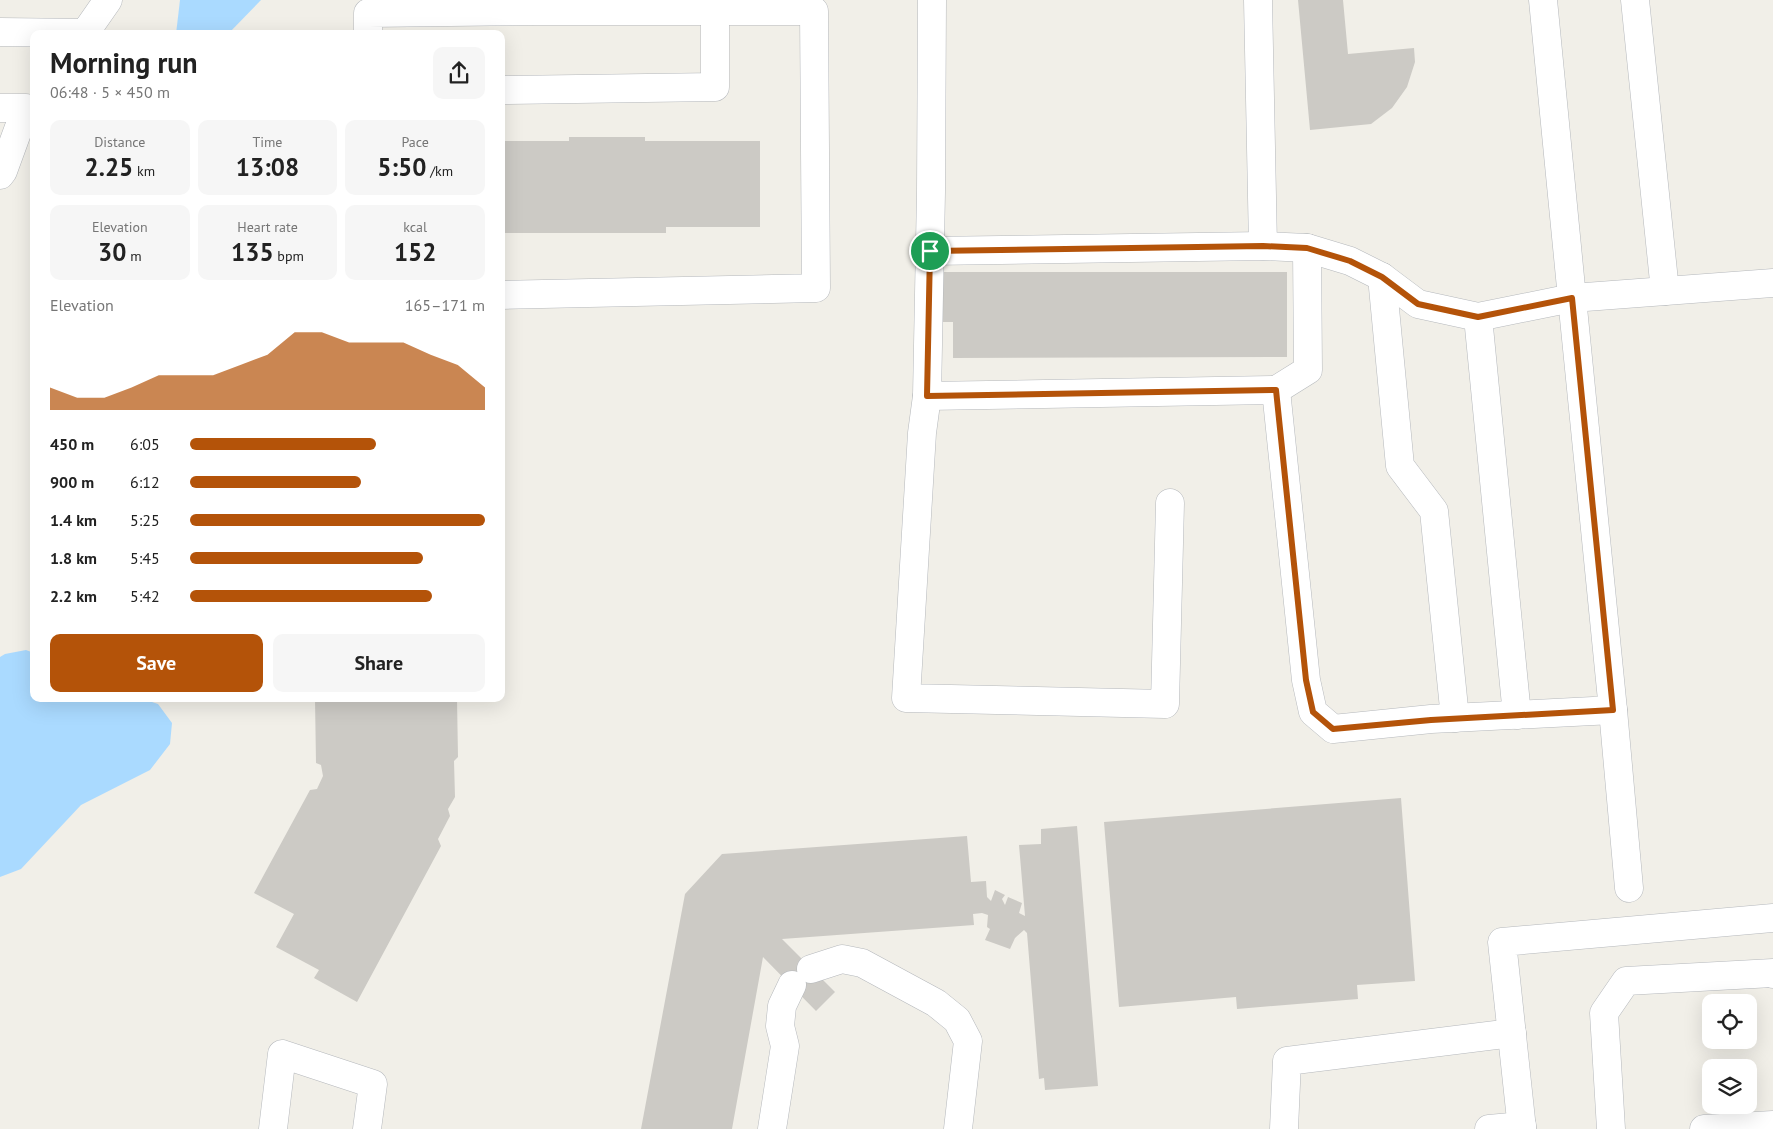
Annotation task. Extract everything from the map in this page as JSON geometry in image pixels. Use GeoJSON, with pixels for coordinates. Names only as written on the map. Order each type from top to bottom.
{"type":"FeatureCollection","features":[{"type":"Feature","properties":{"kind":"lane"},"geometry":{"type":"LineString","coordinates":[[88,30],[108,0]]}},
{"type":"Feature","properties":{"kind":"lane"},"geometry":{"type":"LineString","coordinates":[[932,0],[927,396],[922,433],[906,698],[1164,704],[1170,503]]}},
{"type":"Feature","properties":{"kind":"lane"},"geometry":{"type":"LineString","coordinates":[[1258,0],[1263,246]]}},
{"type":"Feature","properties":{"kind":"lane"},"geometry":{"type":"LineString","coordinates":[[1543,0],[1629,888]]}},
{"type":"Feature","properties":{"kind":"lane"},"geometry":{"type":"LineString","coordinates":[[1635,0],[1665,291]]}},
{"type":"Feature","properties":{"kind":"lane"},"geometry":{"type":"LineString","coordinates":[[368,30],[368,13],[430,23],[535,5],[715,11],[814,11],[816,288],[505,295]]}},
{"type":"Feature","properties":{"kind":"lane"},"geometry":{"type":"LineString","coordinates":[[505,90],[715,87],[715,11]]}},
{"type":"Feature","properties":{"kind":"lane"},"geometry":{"type":"LineString","coordinates":[[0,32],[30,33]]}},
{"type":"Feature","properties":{"kind":"lane"},"geometry":{"type":"LineString","coordinates":[[0,175],[3,171],[20,105]]}},
{"type":"Feature","properties":{"kind":"lane"},"geometry":{"type":"LineString","coordinates":[[930,251],[1263,246],[1307,248],[1350,261],[1382,277],[1418,304],[1478,317],[1572,298],[1773,283]]}},
{"type":"Feature","properties":{"kind":"lane"},"geometry":{"type":"LineString","coordinates":[[927,396],[1276,390],[1308,370],[1307,248]]}},
{"type":"Feature","properties":{"kind":"lane"},"geometry":{"type":"LineString","coordinates":[[1382,277],[1400,466],[1434,511],[1455,718]]}},
{"type":"Feature","properties":{"kind":"lane"},"geometry":{"type":"LineString","coordinates":[[1478,317],[1517,715]]}},
{"type":"Feature","properties":{"kind":"lane"},"geometry":{"type":"LineString","coordinates":[[1276,390],[1306,680],[1313,712],[1333,729],[1455,718],[1613,710]]}},
{"type":"Feature","properties":{"kind":"lane"},"geometry":{"type":"LineString","coordinates":[[1489,1129],[1522,1127],[1502,942],[1773,918]]}},
{"type":"Feature","properties":{"kind":"lane"},"geometry":{"type":"LineString","coordinates":[[772,1129],[785,1046],[780,1026],[782,1006],[801,977],[842,960],[862,963],[936,1003],[957,1020],[968,1042],[958,1129]]}},
{"type":"Feature","properties":{"kind":"lane"},"geometry":{"type":"LineString","coordinates":[[1611,1129],[1604,1013],[1626,980],[1773,974]]}},
{"type":"Feature","properties":{"kind":"lane"},"geometry":{"type":"LineString","coordinates":[[1284,1129],[1287,1062],[1512,1033]]}},
{"type":"Feature","properties":{"kind":"lane"},"geometry":{"type":"LineString","coordinates":[[274,1129],[282,1054],[373,1084],[367,1129]]}},
{"type":"Feature","properties":{"kind":"lane"},"geometry":{"type":"LineString","coordinates":[[1704,1129],[1773,1125]]}},
{"type":"Feature","properties":{"kind":"water"},"geometry":{"type":"Polygon","coordinates":[[[180,0],[261,0],[232,30],[176,30],[180,0]]]}},
{"type":"Feature","properties":{"kind":"water"},"geometry":{"type":"Polygon","coordinates":[[[26,650],[30,652],[30,702],[152,702],[158,704],[172,723],[170,744],[150,770],[81,805],[21,869],[0,877],[0,657],[5,654],[26,650]]]}},
{"type":"Feature","properties":{"kind":"building"},"geometry":{"type":"Polygon","coordinates":[[[1298,0],[1343,0],[1348,54],[1414,48],[1415,62],[1407,87],[1392,108],[1371,124],[1310,130],[1298,0]]]}},
{"type":"Feature","properties":{"kind":"building"},"geometry":{"type":"Polygon","coordinates":[[[569,137],[645,137],[645,141],[760,141],[760,227],[666,227],[666,233],[505,233],[505,141],[569,141],[569,137]]]}},
{"type":"Feature","properties":{"kind":"building"},"geometry":{"type":"Polygon","coordinates":[[[939,272],[1287,272],[1287,357],[953,358],[953,322],[939,322],[939,272]]]}},
{"type":"Feature","properties":{"kind":"building"},"geometry":{"type":"Polygon","coordinates":[[[315,702],[457,702],[458,757],[454,761],[455,797],[448,809],[450,816],[438,839],[441,846],[357,1002],[314,978],[319,970],[276,947],[294,914],[254,893],[310,790],[317,789],[323,776],[321,765],[316,763],[315,702]]]}},
{"type":"Feature","properties":{"kind":"building"},"geometry":{"type":"Polygon","coordinates":[[[1401,798],[1415,981],[1357,985],[1358,999],[1237,1009],[1236,997],[1119,1007],[1104,822],[1401,798]]]}},
{"type":"Feature","properties":{"kind":"building"},"geometry":{"type":"Polygon","coordinates":[[[1077,826],[1098,1086],[1045,1090],[1044,1078],[1039,1079],[1027,933],[1024,930],[1015,938],[1010,949],[985,940],[990,929],[987,927],[988,915],[982,913],[973,914],[974,925],[782,939],[835,992],[816,1011],[763,957],[732,1129],[641,1129],[685,894],[722,854],[967,836],[971,882],[986,881],[987,897],[991,901],[995,890],[1005,895],[1002,899],[1005,905],[1008,897],[1022,903],[1019,913],[1025,916],[1019,845],[1041,844],[1041,829],[1077,826]]]}},
{"type":"Feature","properties":{"kind":"route"},"geometry":{"type":"LineString","coordinates":[[1263,246],[1307,248],[1350,261],[1382,277],[1418,304],[1478,317],[1572,298],[1613,710],[1431,720],[1333,729],[1313,712],[1306,680],[1276,390],[927,396],[930,251],[1263,246]]}}]}
